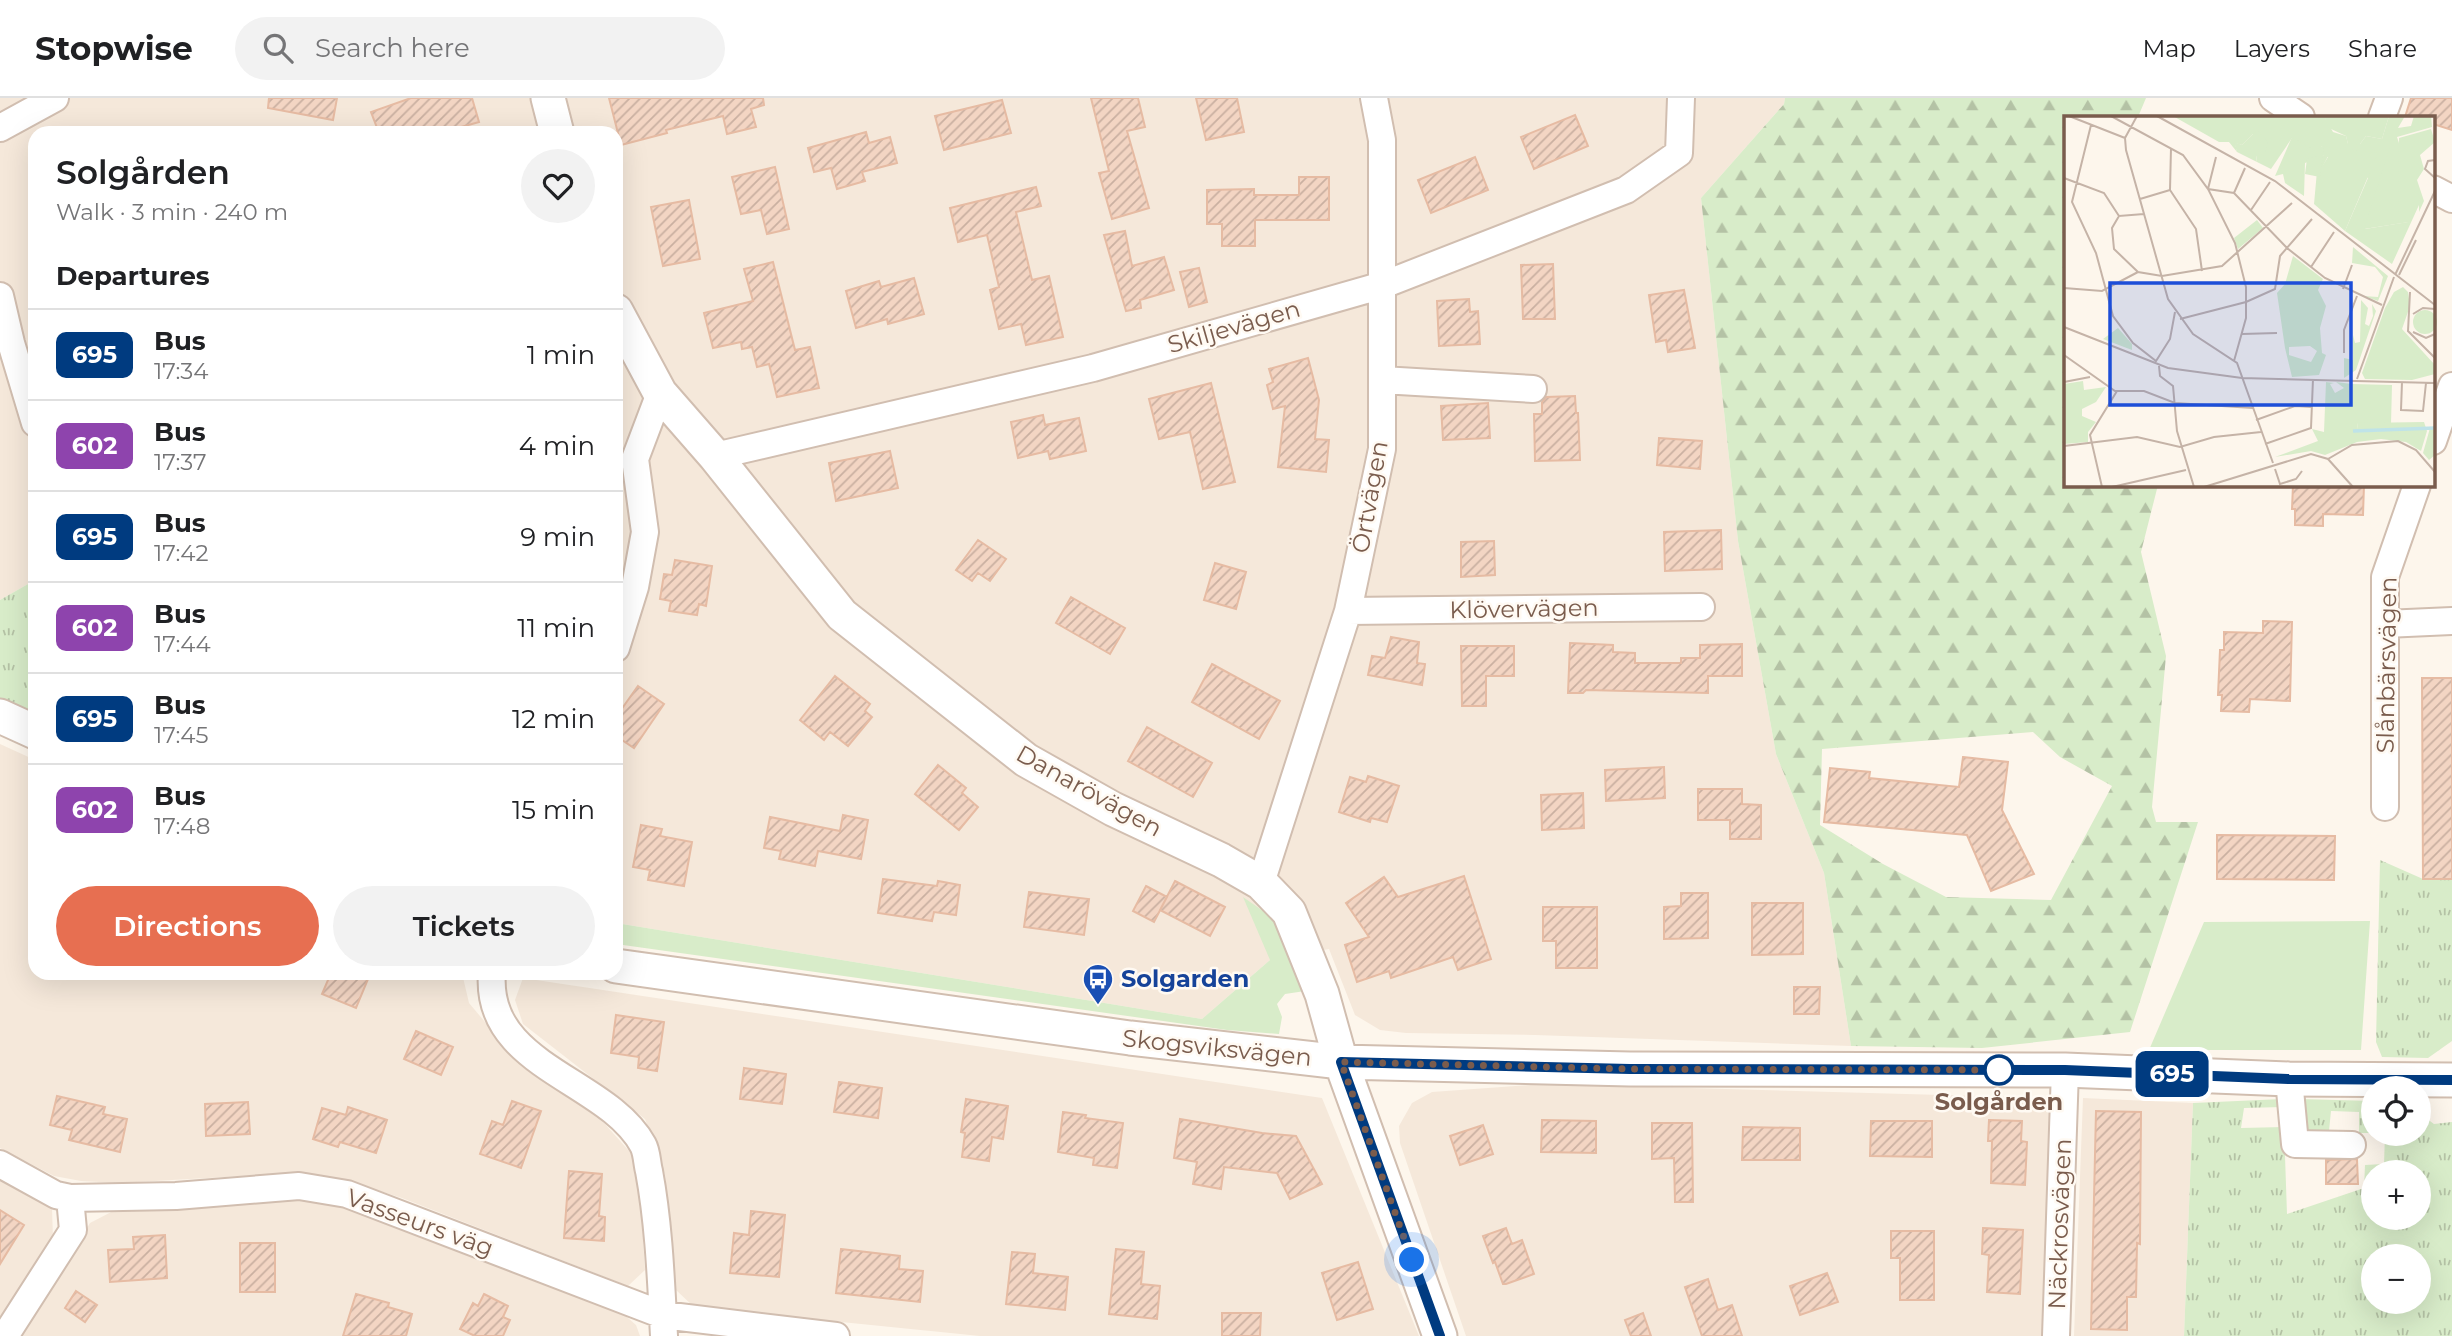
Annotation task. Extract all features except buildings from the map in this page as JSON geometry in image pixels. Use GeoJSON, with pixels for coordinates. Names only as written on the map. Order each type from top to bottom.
{"type":"FeatureCollection","features":[{"type":"Feature","properties":{"kind":"street"},"geometry":{"type":"LineString","coordinates":[[0,128],[55,98]]}},
{"type":"Feature","properties":{"kind":"street"},"geometry":{"type":"LineString","coordinates":[[548,98],[555,126]]}},
{"type":"Feature","properties":{"kind":"street","name":"Örtvägen"},"geometry":{"type":"LineString","coordinates":[[1261,883],[1348,611],[1382,449],[1382,140],[1374,98]]}},
{"type":"Feature","properties":{"kind":"street","name":"Skiljevägen"},"geometry":{"type":"LineString","coordinates":[[715,456],[1093,368],[1383,285],[1626,190],[1679,153],[1681,98]]}},
{"type":"Feature","properties":{"kind":"street"},"geometry":{"type":"LineString","coordinates":[[2273,98],[2300,116]]}},
{"type":"Feature","properties":{"kind":"street"},"geometry":{"type":"LineString","coordinates":[[2382,116],[2389,98]]}},
{"type":"Feature","properties":{"kind":"street"},"geometry":{"type":"LineString","coordinates":[[2434,190],[2452,199]]}},
{"type":"Feature","properties":{"kind":"street"},"geometry":{"type":"LineString","coordinates":[[0,296],[28,399]]}},
{"type":"Feature","properties":{"kind":"street","name":"Danarövägen"},"geometry":{"type":"LineString","coordinates":[[623,323],[660,393],[715,456],[842,615],[1026,760],[1112,809],[1221,860],[1261,883],[1289,912],[1322,994],[1341,1062],[1440,1336]]}},
{"type":"Feature","properties":{"kind":"street"},"geometry":{"type":"LineString","coordinates":[[1382,380],[1533,389]]}},
{"type":"Feature","properties":{"kind":"street"},"geometry":{"type":"LineString","coordinates":[[2434,438],[2452,386]]}},
{"type":"Feature","properties":{"kind":"street"},"geometry":{"type":"LineString","coordinates":[[623,626],[635,587],[645,532],[635,458],[660,393]]}},
{"type":"Feature","properties":{"kind":"street","name":"Slånbärsvägen"},"geometry":{"type":"LineString","coordinates":[[2385,807],[2385,578],[2417,486]]}},
{"type":"Feature","properties":{"kind":"street","name":"Klövervägen"},"geometry":{"type":"LineString","coordinates":[[1348,611],[1701,607]]}},
{"type":"Feature","properties":{"kind":"street"},"geometry":{"type":"LineString","coordinates":[[2385,624],[2452,621]]}},
{"type":"Feature","properties":{"kind":"street"},"geometry":{"type":"LineString","coordinates":[[0,716],[28,729]]}},
{"type":"Feature","properties":{"kind":"street","name":"Skogsviksvägen"},"geometry":{"type":"LineString","coordinates":[[623,967],[1130,1038],[1341,1062],[1630,1069],[2065,1070],[2289,1079],[2452,1080]]}},
{"type":"Feature","properties":{"kind":"street"},"geometry":{"type":"LineString","coordinates":[[491,980],[499,1017],[512,1037],[540,1063],[597,1100],[626,1124],[644,1146],[654,1200],[663,1326]]}},
{"type":"Feature","properties":{"kind":"street","name":"Näckrosvägen"},"geometry":{"type":"LineString","coordinates":[[2056,1336],[2065,1070]]}},
{"type":"Feature","properties":{"kind":"street"},"geometry":{"type":"LineString","coordinates":[[2289,1079],[2295,1144],[2351,1145]]}},
{"type":"Feature","properties":{"kind":"street","name":"Vasseurs väg"},"geometry":{"type":"LineString","coordinates":[[0,1164],[56,1195],[71,1198],[176,1196],[299,1186],[347,1194],[663,1326],[836,1336]]}},
{"type":"Feature","properties":{"kind":"street"},"geometry":{"type":"LineString","coordinates":[[5,1336],[73,1230],[71,1198]]}},
{"type":"Feature","properties":{"kind":"shaded area"},"geometry":{"type":"Polygon","coordinates":[[[0,98],[1785,98],[1784,104],[1701,198],[1738,541],[1776,754],[1824,873],[1851,1046],[1406,1033],[1380,1030],[1355,1015],[1329,949],[1270,960],[1202,1019],[623,924],[623,126],[28,126],[28,584],[0,600],[0,98]]]}},
{"type":"Feature","properties":{"kind":"shaded area"},"geometry":{"type":"Polygon","coordinates":[[[0,744],[28,757],[28,980],[464,980],[469,1003],[512,1054],[604,1123],[638,1161],[645,1270],[628,1286],[402,1198],[348,1181],[279,1174],[119,1183],[81,1181],[54,1176],[0,1148],[0,744]]]}},
{"type":"Feature","properties":{"kind":"shaded area"},"geometry":{"type":"Polygon","coordinates":[[[522,980],[536,980],[1322,1098],[1419,1336],[980,1336],[694,1307],[676,1290],[665,1175],[645,1119],[523,1024],[515,1000],[522,980]]]}},
{"type":"Feature","properties":{"kind":"shaded area"},"geometry":{"type":"Polygon","coordinates":[[[1545,1084],[2051,1098],[2046,1336],[1466,1336],[1400,1143],[1399,1126],[1412,1103],[1432,1092],[1545,1084]]]}},
{"type":"Feature","properties":{"kind":"shaded area"},"geometry":{"type":"Polygon","coordinates":[[[2083,1098],[2193,1103],[2184,1336],[2074,1336],[2083,1098]]]}},
{"type":"Feature","properties":{"kind":"shaded area"},"geometry":{"type":"Polygon","coordinates":[[[0,1177],[52,1208],[53,1239],[0,1318],[0,1177]]]}},
{"type":"Feature","properties":{"kind":"shaded area"},"geometry":{"type":"Polygon","coordinates":[[[296,1198],[357,1209],[612,1304],[636,1325],[640,1336],[21,1336],[90,1223],[117,1209],[296,1198]]]}},
{"type":"Feature","properties":{"kind":"green space"},"geometry":{"type":"Polygon","coordinates":[[[1785,98],[2146,98],[2138,116],[2064,116],[2064,486],[2158,486],[2141,552],[2166,656],[2152,807],[2156,822],[2198,822],[2130,1032],[1982,1048],[1851,1046],[1824,873],[1776,754],[1738,541],[1701,198],[1784,104],[1785,98]],[[2033,732],[1822,749],[1820,825],[1883,864],[1946,897],[2051,900],[2112,786],[2060,757],[2033,732]]]}},
{"type":"Feature","properties":{"kind":"green space"},"geometry":{"type":"Polygon","coordinates":[[[28,584],[28,712],[0,699],[0,600],[28,584]]]}},
{"type":"Feature","properties":{"kind":"green space"},"geometry":{"type":"Polygon","coordinates":[[[2380,860],[2423,879],[2452,879],[2452,1041],[2428,1058],[2382,1057],[2376,1042],[2380,860]]]}},
{"type":"Feature","properties":{"kind":"green space"},"geometry":{"type":"Polygon","coordinates":[[[1243,897],[1273,918],[1301,970],[1305,991],[1285,994],[1277,1004],[1282,1017],[1279,1034],[1227,1030],[623,945],[623,924],[1202,1019],[1270,960],[1243,897]]]}},
{"type":"Feature","properties":{"kind":"green space"},"geometry":{"type":"Polygon","coordinates":[[[2370,921],[2361,1050],[2149,1050],[2204,922],[2370,921]]]}},
{"type":"Feature","properties":{"kind":"green space"},"geometry":{"type":"Polygon","coordinates":[[[2282,1099],[2283,1107],[2244,1108],[2241,1128],[2284,1127],[2287,1214],[2361,1189],[2361,1230],[2431,1230],[2431,1160],[2384,1160],[2385,1146],[2431,1146],[2431,1122],[2434,1124],[2452,1122],[2452,1336],[2184,1336],[2193,1103],[2282,1099]]]}},
{"type":"Feature","properties":{"kind":"green space"},"geometry":{"type":"Polygon","coordinates":[[[2300,1099],[2361,1101],[2361,1133],[2359,1112],[2331,1111],[2329,1131],[2315,1136],[2302,1130],[2300,1099]]]}},
{"type":"Feature","properties":{"kind":"bus line","name":"695"},"geometry":{"type":"LineString","coordinates":[[1440,1336],[1341,1062],[1630,1069],[2065,1070],[2289,1079],[2452,1080]]}},
{"type":"Feature","properties":{"kind":"place","name":"Solgarden"},"geometry":{"type":"Point","coordinates":[1098,1006]}},
{"type":"Feature","properties":{"kind":"place","name":"Solgården"},"geometry":{"type":"Point","coordinates":[1999,1070]}},
{"type":"Feature","properties":{"kind":"route"},"geometry":{"type":"LineString","coordinates":[[1412,1260],[1341,1062],[1630,1069],[2010,1070],[1999,1070]]}}]}
